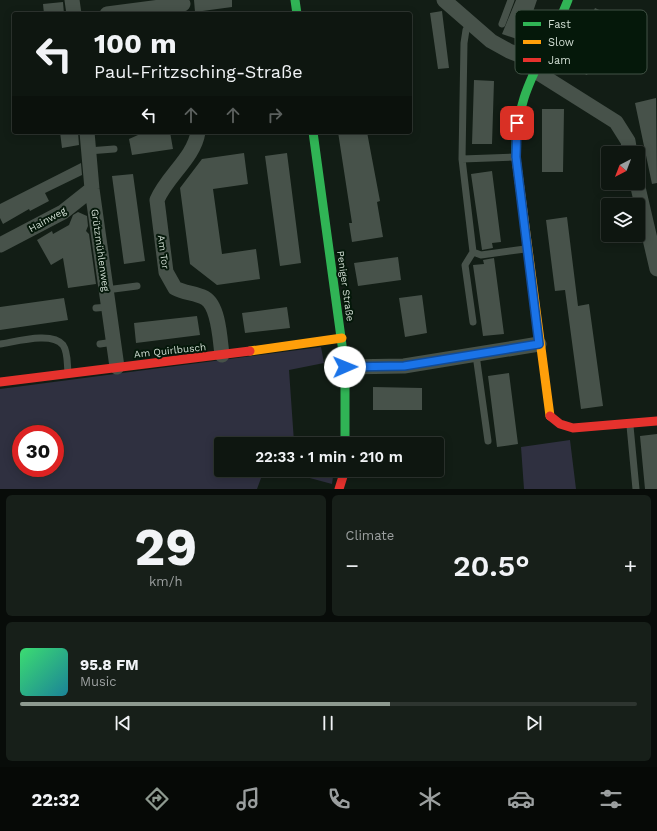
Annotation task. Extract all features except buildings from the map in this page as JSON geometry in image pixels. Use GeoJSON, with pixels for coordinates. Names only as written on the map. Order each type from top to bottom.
{"type":"FeatureCollection","features":[{"type":"Feature","properties":{"kind":"street"},"geometry":{"type":"LineString","coordinates":[[72,0],[74,12]]}},
{"type":"Feature","properties":{"kind":"street"},"geometry":{"type":"LineString","coordinates":[[444,0],[491,41],[515,54]]}},
{"type":"Feature","properties":{"kind":"street"},"geometry":{"type":"LineString","coordinates":[[563,10],[568,0]]}},
{"type":"Feature","properties":{"kind":"street"},"geometry":{"type":"LineString","coordinates":[[126,12],[184,6]]}},
{"type":"Feature","properties":{"kind":"street"},"geometry":{"type":"LineString","coordinates":[[534,74],[528,85],[521,107],[516,135],[516,157],[549,415],[555,422],[563,426],[573,428],[630,422],[657,421]]}},
{"type":"Feature","properties":{"kind":"street"},"geometry":{"type":"LineString","coordinates":[[547,74],[616,122],[628,141],[629,146]]}},
{"type":"Feature","properties":{"kind":"street","name":"Grützmühlenweg"},"geometry":{"type":"LineString","coordinates":[[87,134],[92,189],[106,290],[102,308],[107,343],[117,367]]}},
{"type":"Feature","properties":{"kind":"street","name":"Am Tor"},"geometry":{"type":"LineString","coordinates":[[197,134],[192,148],[161,189],[157,200],[166,272],[175,288],[206,298],[210,302],[215,310],[222,355]]}},
{"type":"Feature","properties":{"kind":"street","name":"Peniger Straße"},"geometry":{"type":"LineString","coordinates":[[313,134],[342,338],[345,367],[345,437]]}},
{"type":"Feature","properties":{"kind":"street","name":"Hainweg"},"geometry":{"type":"LineString","coordinates":[[0,245],[63,212],[92,189]]}},
{"type":"Feature","properties":{"kind":"street"},"geometry":{"type":"LineString","coordinates":[[639,190],[657,269]]}},
{"type":"Feature","properties":{"kind":"street","name":"Am Quirlbusch"},"geometry":{"type":"LineString","coordinates":[[0,382],[222,355],[342,338]]}},
{"type":"Feature","properties":{"kind":"street"},"geometry":{"type":"LineString","coordinates":[[345,367],[404,366],[539,344]]}},
{"type":"Feature","properties":{"kind":"street"},"geometry":{"type":"LineString","coordinates":[[339,489],[343,477]]}},
{"type":"Feature","properties":{"kind":"lane"},"geometry":{"type":"LineString","coordinates":[[502,24],[511,0]]}},
{"type":"Feature","properties":{"kind":"lane"},"geometry":{"type":"LineString","coordinates":[[470,23],[466,30],[464,43],[462,159],[473,252],[464,265],[473,322]]}},
{"type":"Feature","properties":{"kind":"lane"},"geometry":{"type":"LineString","coordinates":[[88,151],[114,149]]}},
{"type":"Feature","properties":{"kind":"lane"},"geometry":{"type":"LineString","coordinates":[[462,159],[516,157]]}},
{"type":"Feature","properties":{"kind":"lane"},"geometry":{"type":"LineString","coordinates":[[473,252],[481,255],[528,249]]}},
{"type":"Feature","properties":{"kind":"lane"},"geometry":{"type":"LineString","coordinates":[[106,290],[137,286]]}},
{"type":"Feature","properties":{"kind":"lane"},"geometry":{"type":"LineString","coordinates":[[0,344],[45,337],[59,341],[65,349],[69,374]]}},
{"type":"Feature","properties":{"kind":"lane"},"geometry":{"type":"LineString","coordinates":[[476,355],[488,441]]}},
{"type":"Feature","properties":{"kind":"lane"},"geometry":{"type":"LineString","coordinates":[[630,422],[636,489]]}},
{"type":"Feature","properties":{"kind":"shaded area"},"geometry":{"type":"Polygon","coordinates":[[[321,347],[324,363],[289,370],[294,437],[214,437],[214,477],[261,477],[257,489],[0,489],[0,389],[321,347]]]}},
{"type":"Feature","properties":{"kind":"shaded area"},"geometry":{"type":"Polygon","coordinates":[[[570,440],[576,489],[524,489],[521,447],[570,440]]]}},
{"type":"Feature","properties":{"kind":"shaded area"},"geometry":{"type":"Polygon","coordinates":[[[306,477],[333,477],[332,484],[306,477]]]}},
{"type":"Feature","properties":{"kind":"traffic: fast"},"geometry":{"type":"LineString","coordinates":[[295,0],[297,12]]}},
{"type":"Feature","properties":{"kind":"traffic: fast"},"geometry":{"type":"LineString","coordinates":[[564,10],[568,0]]}},
{"type":"Feature","properties":{"kind":"traffic: fast"},"geometry":{"type":"LineString","coordinates":[[516,158],[516,135],[520,113],[525,94],[534,74]]}},
{"type":"Feature","properties":{"kind":"traffic: fast"},"geometry":{"type":"LineString","coordinates":[[313,134],[345,367],[345,437]]}},
{"type":"Feature","properties":{"kind":"traffic: slow"},"geometry":{"type":"LineString","coordinates":[[516,158],[550,416]]}},
{"type":"Feature","properties":{"kind":"traffic: slow"},"geometry":{"type":"LineString","coordinates":[[250,351],[342,338]]}},
{"type":"Feature","properties":{"kind":"traffic: jam"},"geometry":{"type":"LineString","coordinates":[[0,382],[250,351]]}},
{"type":"Feature","properties":{"kind":"traffic: jam"},"geometry":{"type":"LineString","coordinates":[[550,416],[560,424],[573,428],[657,421]]}},
{"type":"Feature","properties":{"kind":"traffic: jam"},"geometry":{"type":"LineString","coordinates":[[339,489],[343,477]]}},
{"type":"Feature","properties":{"kind":"route"},"geometry":{"type":"LineString","coordinates":[[345,367],[404,366],[539,344],[516,157],[517,123]]}}]}
